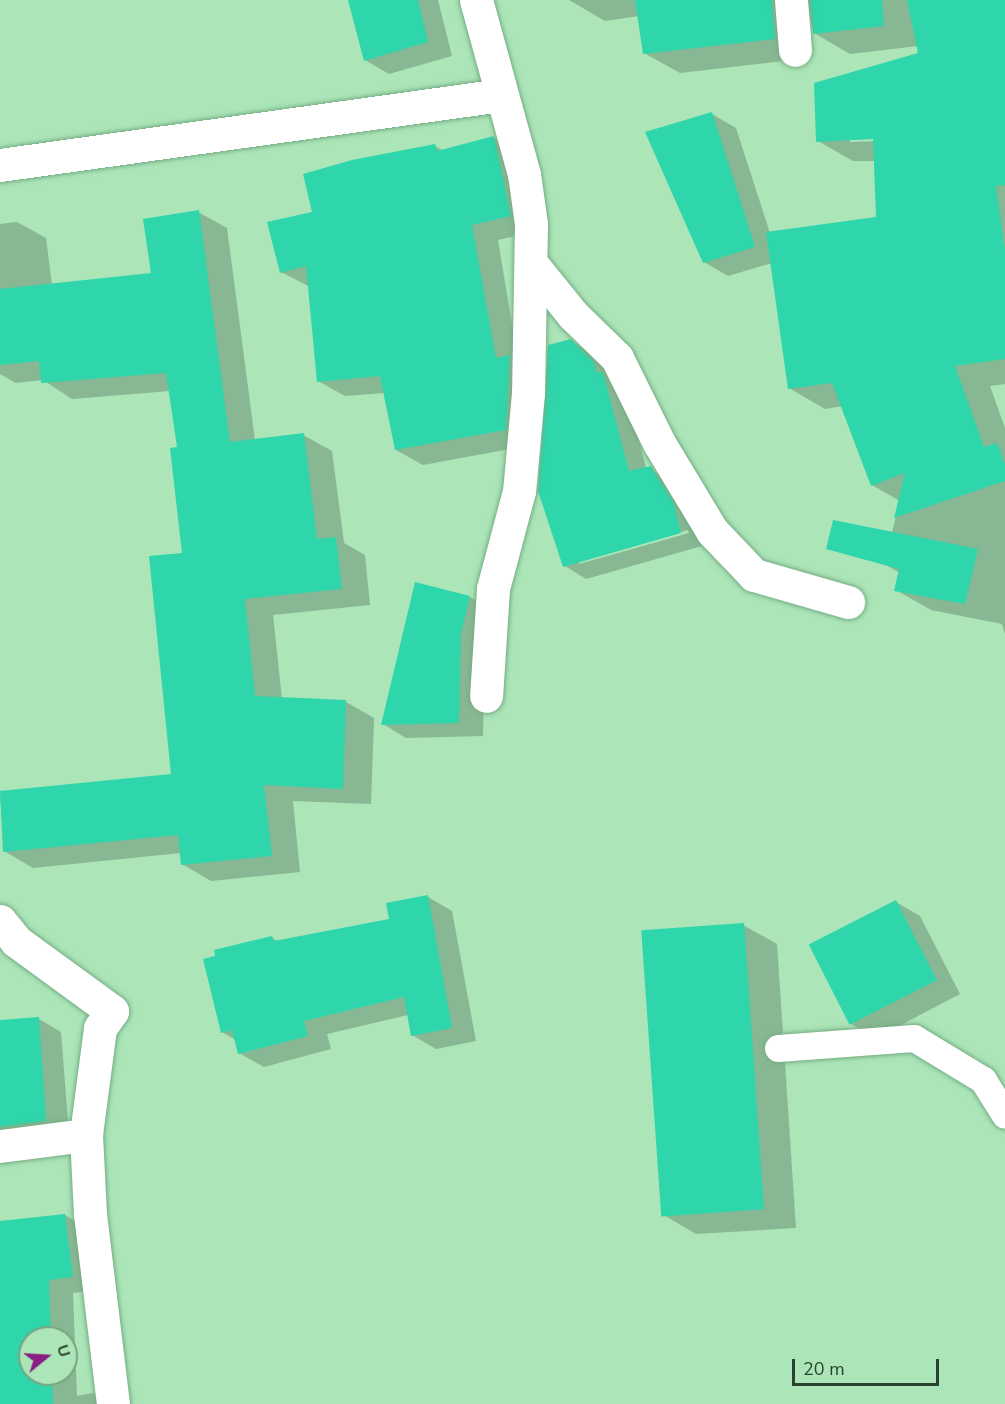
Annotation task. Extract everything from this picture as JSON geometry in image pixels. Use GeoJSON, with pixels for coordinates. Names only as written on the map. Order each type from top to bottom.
{"type":"FeatureCollection","features":[{"type":"Feature","properties":{"kind":"street"},"geometry":{"type":"LineString","coordinates":[[476,0],[524,174],[531,224],[528,393],[519,491],[493,590],[486,696]]}},
{"type":"Feature","properties":{"kind":"street"},"geometry":{"type":"LineString","coordinates":[[791,0],[795,50]]}},
{"type":"Feature","properties":{"kind":"street"},"geometry":{"type":"LineString","coordinates":[[0,165],[501,95]]}},
{"type":"Feature","properties":{"kind":"street"},"geometry":{"type":"LineString","coordinates":[[531,263],[573,315],[617,358],[659,443],[712,531],[753,575],[848,602]]}},
{"type":"Feature","properties":{"kind":"street"},"geometry":{"type":"LineString","coordinates":[[0,921],[16,941],[112,1011],[100,1028],[86,1135],[90,1214],[113,1404]]}},
{"type":"Feature","properties":{"kind":"street"},"geometry":{"type":"LineString","coordinates":[[0,1146],[86,1135]]}},
{"type":"Feature","properties":{"kind":"lane"},"geometry":{"type":"LineString","coordinates":[[778,1048],[914,1038],[983,1080],[1005,1115]]}},
{"type":"Feature","properties":{"kind":"building"},"geometry":{"type":"Polygon","coordinates":[[[348,0],[418,0],[428,42],[364,61],[348,0]]]}},
{"type":"Feature","properties":{"kind":"building"},"geometry":{"type":"Polygon","coordinates":[[[635,0],[772,0],[775,39],[643,54],[635,0]]]}},
{"type":"Feature","properties":{"kind":"building"},"geometry":{"type":"Polygon","coordinates":[[[810,0],[882,0],[884,26],[813,34],[810,0]]]}},
{"type":"Feature","properties":{"kind":"building"},"geometry":{"type":"Polygon","coordinates":[[[907,0],[1005,0],[1005,185],[996,186],[1005,250],[1005,359],[955,366],[984,447],[997,443],[1005,464],[1005,481],[894,518],[905,473],[871,486],[832,383],[788,389],[766,232],[876,217],[873,139],[816,142],[814,83],[918,53],[907,0]]]}},
{"type":"Feature","properties":{"kind":"building"},"geometry":{"type":"Polygon","coordinates":[[[712,112],[755,247],[703,263],[645,132],[712,112]]]}},
{"type":"Feature","properties":{"kind":"building"},"geometry":{"type":"Polygon","coordinates":[[[494,136],[511,216],[472,225],[496,358],[510,355],[506,430],[395,450],[380,376],[317,382],[306,266],[280,273],[267,222],[312,212],[303,174],[352,160],[435,144],[437,151],[494,136]]]}},
{"type":"Feature","properties":{"kind":"building"},"geometry":{"type":"Polygon","coordinates":[[[199,210],[230,442],[304,433],[317,539],[336,537],[342,589],[245,599],[255,696],[346,700],[343,789],[264,785],[272,856],[181,865],[178,835],[3,852],[0,791],[171,774],[149,556],[182,553],[170,448],[177,447],[166,373],[41,383],[39,361],[0,365],[0,289],[151,273],[143,219],[199,210]]]}},
{"type":"Feature","properties":{"kind":"building"},"geometry":{"type":"Polygon","coordinates":[[[571,339],[594,362],[596,372],[603,372],[629,471],[651,466],[674,503],[681,533],[563,567],[538,491],[548,345],[571,339]]]}},
{"type":"Feature","properties":{"kind":"building"},"geometry":{"type":"Polygon","coordinates":[[[833,520],[978,549],[965,604],[894,591],[899,569],[826,549],[833,520]]]}},
{"type":"Feature","properties":{"kind":"building"},"geometry":{"type":"Polygon","coordinates":[[[415,582],[470,596],[461,633],[459,723],[381,725],[415,582]]]}},
{"type":"Feature","properties":{"kind":"building"},"geometry":{"type":"Polygon","coordinates":[[[428,895],[452,1028],[411,1036],[404,997],[304,1021],[308,1036],[238,1054],[232,1030],[221,1033],[203,959],[215,956],[214,950],[272,936],[274,941],[389,919],[386,903],[428,895]]]}},
{"type":"Feature","properties":{"kind":"building"},"geometry":{"type":"Polygon","coordinates":[[[896,900],[937,980],[850,1025],[809,944],[896,900]]]}},
{"type":"Feature","properties":{"kind":"building"},"geometry":{"type":"Polygon","coordinates":[[[744,923],[764,1209],[661,1216],[641,930],[744,923]]]}},
{"type":"Feature","properties":{"kind":"building"},"geometry":{"type":"Polygon","coordinates":[[[39,1017],[46,1121],[0,1127],[0,1020],[39,1017]]]}},
{"type":"Feature","properties":{"kind":"building"},"geometry":{"type":"Polygon","coordinates":[[[65,1214],[73,1277],[49,1280],[51,1326],[18,1326],[18,1386],[52,1386],[53,1404],[0,1404],[0,1221],[65,1214]]]}}]}
